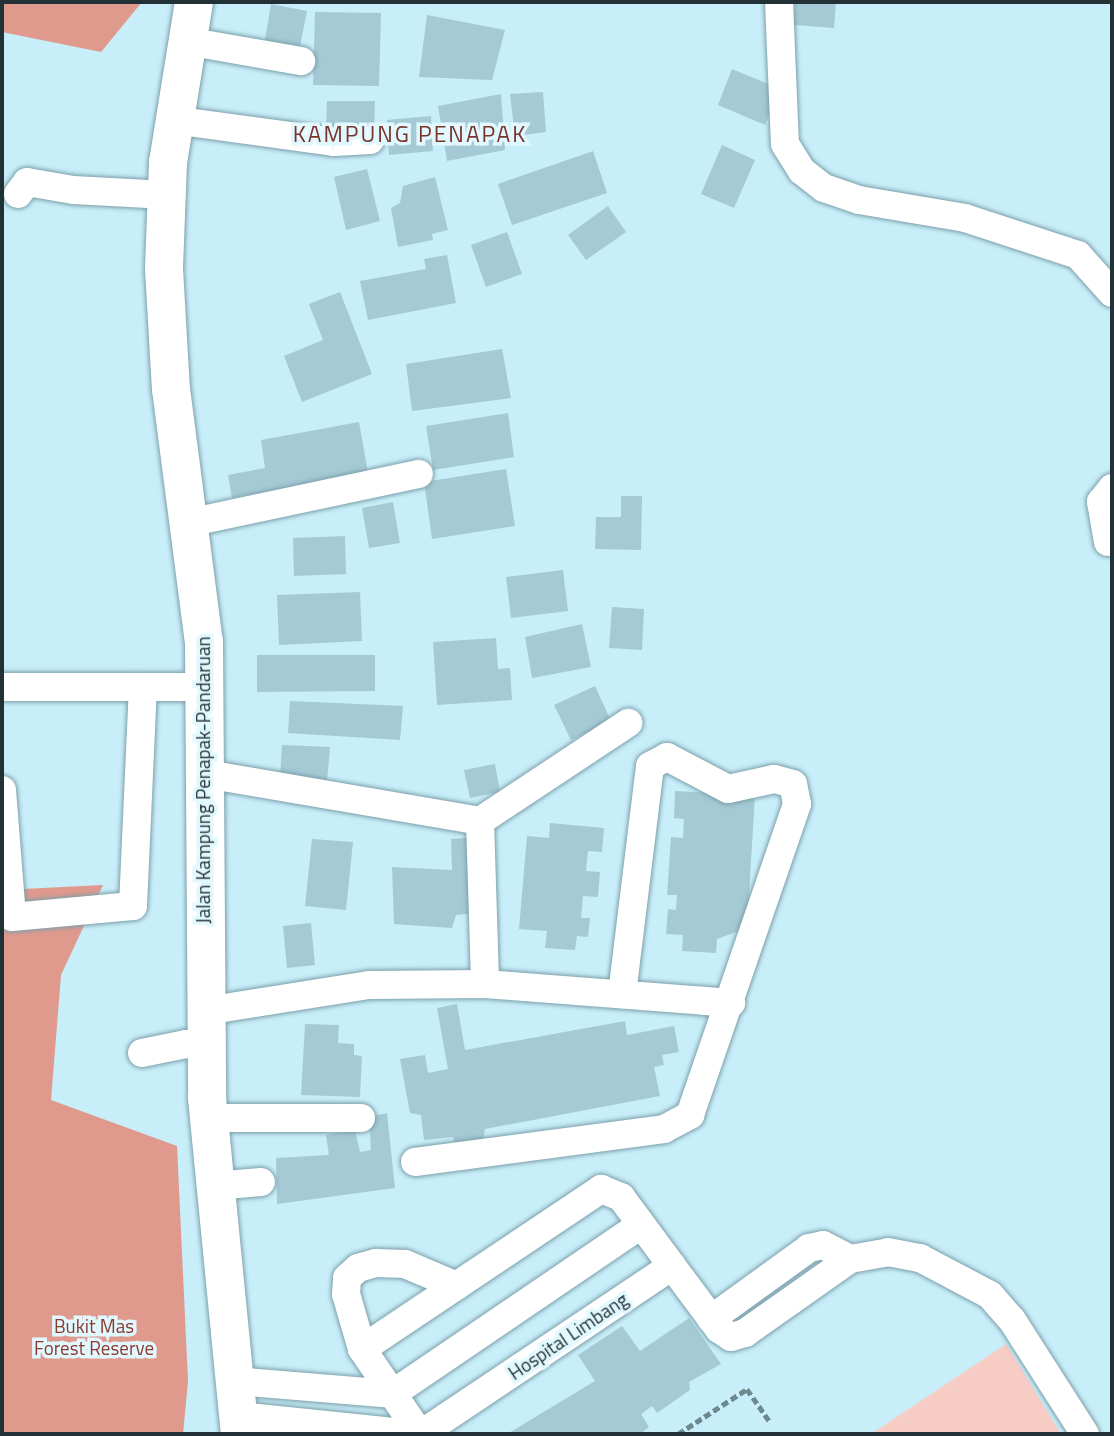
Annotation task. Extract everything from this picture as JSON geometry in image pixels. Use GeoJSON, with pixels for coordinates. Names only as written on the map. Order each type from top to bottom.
{"type":"FeatureCollection","features":[{"type":"Feature","properties":{"kind":"highway","name":"Jalan Kampung Penapak-Pandaruan"},"geometry":{"type":"LineString","coordinates":[[194,2],[173,120],[164,269],[171,389],[205,687],[205,1028],[214,1186],[238,1411]]}},
{"type":"Feature","properties":{"kind":"street"},"geometry":{"type":"LineString","coordinates":[[779,2],[785,144],[802,171],[824,188],[859,200],[965,218],[1078,255],[1112,293]]}},
{"type":"Feature","properties":{"kind":"street"},"geometry":{"type":"LineString","coordinates":[[186,41],[301,61]]}},
{"type":"Feature","properties":{"kind":"street"},"geometry":{"type":"LineString","coordinates":[[173,120],[334,142],[370,139]]}},
{"type":"Feature","properties":{"kind":"street"},"geometry":{"type":"LineString","coordinates":[[18,194],[27,182],[66,176],[167,195]]}},
{"type":"Feature","properties":{"kind":"street"},"geometry":{"type":"LineString","coordinates":[[188,523],[419,474]]}},
{"type":"Feature","properties":{"kind":"street"},"geometry":{"type":"LineString","coordinates":[[1108,542],[1101,502],[1112,488]]}},
{"type":"Feature","properties":{"kind":"street"},"geometry":{"type":"LineString","coordinates":[[2,687],[205,687]]}},
{"type":"Feature","properties":{"kind":"street"},"geometry":{"type":"LineString","coordinates":[[2,790],[12,917],[133,906],[143,687]]}},
{"type":"Feature","properties":{"kind":"street"},"geometry":{"type":"LineString","coordinates":[[206,774],[480,821],[628,723]]}},
{"type":"Feature","properties":{"kind":"street"},"geometry":{"type":"LineString","coordinates":[[415,1162],[679,1125],[697,1102],[797,794],[784,779],[723,789],[667,757],[650,766],[646,775],[622,993]]}},
{"type":"Feature","properties":{"kind":"street"},"geometry":{"type":"LineString","coordinates":[[480,821],[485,984]]}},
{"type":"Feature","properties":{"kind":"street"},"geometry":{"type":"LineString","coordinates":[[142,1053],[186,1044],[205,1028],[369,985],[485,984],[731,1003]]}},
{"type":"Feature","properties":{"kind":"street"},"geometry":{"type":"LineString","coordinates":[[210,1118],[361,1118]]}},
{"type":"Feature","properties":{"kind":"street"},"geometry":{"type":"LineString","coordinates":[[214,1186],[261,1182]]}},
{"type":"Feature","properties":{"kind":"street"},"geometry":{"type":"LineString","coordinates":[[362,1349],[601,1189],[616,1192],[724,1334],[738,1337],[850,1259],[888,1252],[920,1258],[990,1295],[1012,1320],[1085,1434]]}},
{"type":"Feature","properties":{"kind":"street"},"geometry":{"type":"LineString","coordinates":[[238,1411],[392,1394],[641,1225]]}},
{"type":"Feature","properties":{"kind":"street"},"geometry":{"type":"LineString","coordinates":[[420,1434],[362,1349],[346,1294],[347,1278],[358,1268],[376,1263],[405,1264],[457,1286]]}},
{"type":"Feature","properties":{"kind":"street","name":"Hospital Limbang"},"geometry":{"type":"LineString","coordinates":[[420,1434],[672,1266]]}},
{"type":"Feature","properties":{"kind":"street"},"geometry":{"type":"LineString","coordinates":[[238,1411],[413,1434]]}},
{"type":"Feature","properties":{"kind":"path"},"geometry":{"type":"LineString","coordinates":[[678,1434],[747,1390],[769,1421]]}},
{"type":"Feature","properties":{"kind":"shaded area"},"geometry":{"type":"Polygon","coordinates":[[[1006,1344],[1061,1434],[871,1434],[1006,1344]]]}},
{"type":"Feature","properties":{"kind":"green space"},"geometry":{"type":"Polygon","coordinates":[[[2,2],[142,2],[101,52],[2,32],[2,2]]]}},
{"type":"Feature","properties":{"kind":"green space","name":"Bukit Mas Forest Reserve"},"geometry":{"type":"Polygon","coordinates":[[[103,885],[61,975],[51,1100],[177,1146],[188,1381],[183,1434],[2,1434],[2,890],[103,885]]]}},
{"type":"Feature","properties":{"kind":"building"},"geometry":{"type":"Polygon","coordinates":[[[795,2],[836,2],[834,28],[794,25],[795,2]]]}},
{"type":"Feature","properties":{"kind":"building"},"geometry":{"type":"Polygon","coordinates":[[[271,4],[307,11],[300,46],[265,40],[271,4]]]}},
{"type":"Feature","properties":{"kind":"building"},"geometry":{"type":"Polygon","coordinates":[[[315,12],[381,13],[379,86],[313,85],[315,12]]]}},
{"type":"Feature","properties":{"kind":"building"},"geometry":{"type":"Polygon","coordinates":[[[427,15],[505,30],[492,80],[419,77],[427,15]]]}},
{"type":"Feature","properties":{"kind":"building"},"geometry":{"type":"Polygon","coordinates":[[[732,69],[780,89],[765,125],[718,105],[732,69]]]}},
{"type":"Feature","properties":{"kind":"building"},"geometry":{"type":"Polygon","coordinates":[[[543,92],[546,132],[515,136],[510,94],[543,92]]]}},
{"type":"Feature","properties":{"kind":"building"},"geometry":{"type":"Polygon","coordinates":[[[501,94],[505,150],[447,161],[438,106],[501,94]]]}},
{"type":"Feature","properties":{"kind":"building"},"geometry":{"type":"Polygon","coordinates":[[[327,101],[375,101],[374,132],[326,132],[327,101]]]}},
{"type":"Feature","properties":{"kind":"building"},"geometry":{"type":"Polygon","coordinates":[[[431,116],[433,151],[389,155],[387,120],[431,116]]]}},
{"type":"Feature","properties":{"kind":"building"},"geometry":{"type":"Polygon","coordinates":[[[722,145],[755,160],[734,208],[701,194],[722,145]]]}},
{"type":"Feature","properties":{"kind":"building"},"geometry":{"type":"Polygon","coordinates":[[[593,151],[607,193],[512,225],[498,184],[593,151]]]}},
{"type":"Feature","properties":{"kind":"building"},"geometry":{"type":"Polygon","coordinates":[[[367,169],[380,221],[346,230],[334,177],[367,169]]]}},
{"type":"Feature","properties":{"kind":"building"},"geometry":{"type":"Polygon","coordinates":[[[435,177],[448,230],[432,234],[433,240],[398,247],[391,208],[400,203],[403,186],[435,177]]]}},
{"type":"Feature","properties":{"kind":"building"},"geometry":{"type":"Polygon","coordinates":[[[608,206],[626,232],[586,260],[568,235],[608,206]]]}},
{"type":"Feature","properties":{"kind":"building"},"geometry":{"type":"Polygon","coordinates":[[[507,232],[522,274],[486,287],[471,245],[507,232]]]}},
{"type":"Feature","properties":{"kind":"building"},"geometry":{"type":"Polygon","coordinates":[[[447,255],[456,303],[368,320],[360,281],[426,269],[424,259],[447,255]]]}},
{"type":"Feature","properties":{"kind":"building"},"geometry":{"type":"Polygon","coordinates":[[[340,292],[372,374],[302,402],[284,356],[323,340],[309,304],[340,292]]]}},
{"type":"Feature","properties":{"kind":"building"},"geometry":{"type":"Polygon","coordinates":[[[502,349],[511,398],[412,411],[406,364],[502,349]]]}},
{"type":"Feature","properties":{"kind":"building"},"geometry":{"type":"Polygon","coordinates":[[[508,413],[514,457],[433,470],[426,426],[508,413]]]}},
{"type":"Feature","properties":{"kind":"building"},"geometry":{"type":"Polygon","coordinates":[[[359,422],[368,473],[232,498],[228,475],[265,468],[261,440],[359,422]]]}},
{"type":"Feature","properties":{"kind":"building"},"geometry":{"type":"Polygon","coordinates":[[[506,469],[515,526],[432,539],[424,482],[506,469]]]}},
{"type":"Feature","properties":{"kind":"building"},"geometry":{"type":"Polygon","coordinates":[[[621,496],[642,496],[641,550],[595,549],[596,517],[621,517],[621,496]]]}},
{"type":"Feature","properties":{"kind":"building"},"geometry":{"type":"Polygon","coordinates":[[[393,502],[400,543],[369,548],[362,508],[393,502]]]}},
{"type":"Feature","properties":{"kind":"building"},"geometry":{"type":"Polygon","coordinates":[[[345,536],[346,574],[294,576],[293,538],[345,536]]]}},
{"type":"Feature","properties":{"kind":"building"},"geometry":{"type":"Polygon","coordinates":[[[563,570],[568,611],[511,618],[506,577],[563,570]]]}},
{"type":"Feature","properties":{"kind":"building"},"geometry":{"type":"Polygon","coordinates":[[[360,592],[362,641],[279,645],[277,595],[360,592]]]}},
{"type":"Feature","properties":{"kind":"building"},"geometry":{"type":"Polygon","coordinates":[[[612,607],[644,609],[642,650],[609,648],[612,607]]]}},
{"type":"Feature","properties":{"kind":"building"},"geometry":{"type":"Polygon","coordinates":[[[582,624],[591,667],[532,678],[525,637],[582,624]]]}},
{"type":"Feature","properties":{"kind":"building"},"geometry":{"type":"Polygon","coordinates":[[[496,638],[498,669],[510,668],[512,700],[437,705],[433,642],[496,638]]]}},
{"type":"Feature","properties":{"kind":"building"},"geometry":{"type":"Polygon","coordinates":[[[257,655],[375,655],[375,691],[257,692],[257,655]]]}},
{"type":"Feature","properties":{"kind":"building"},"geometry":{"type":"Polygon","coordinates":[[[595,686],[611,721],[571,740],[554,705],[595,686]]]}},
{"type":"Feature","properties":{"kind":"building"},"geometry":{"type":"Polygon","coordinates":[[[290,701],[403,706],[400,740],[288,733],[290,701]]]}},
{"type":"Feature","properties":{"kind":"building"},"geometry":{"type":"Polygon","coordinates":[[[282,745],[330,747],[327,781],[280,778],[282,745]]]}},
{"type":"Feature","properties":{"kind":"building"},"geometry":{"type":"Polygon","coordinates":[[[495,764],[500,792],[470,798],[464,770],[495,764]]]}},
{"type":"Feature","properties":{"kind":"building"},"geometry":{"type":"Polygon","coordinates":[[[675,791],[755,795],[747,928],[717,939],[716,953],[682,951],[683,935],[666,934],[668,909],[676,910],[677,895],[667,895],[671,837],[683,838],[684,819],[674,818],[675,791]]]}},
{"type":"Feature","properties":{"kind":"building"},"geometry":{"type":"Polygon","coordinates":[[[550,823],[604,828],[602,852],[588,851],[586,871],[600,872],[598,897],[583,896],[581,918],[590,918],[588,937],[577,936],[575,950],[545,948],[547,931],[519,929],[527,836],[549,838],[550,823]]]}},
{"type":"Feature","properties":{"kind":"building"},"geometry":{"type":"Polygon","coordinates":[[[475,837],[480,913],[456,915],[452,928],[394,924],[392,867],[452,870],[451,839],[475,837]]]}},
{"type":"Feature","properties":{"kind":"building"},"geometry":{"type":"Polygon","coordinates":[[[312,839],[353,842],[346,910],[305,906],[312,839]]]}},
{"type":"Feature","properties":{"kind":"building"},"geometry":{"type":"Polygon","coordinates":[[[311,923],[315,965],[287,968],[283,926],[311,923]]]}},
{"type":"Feature","properties":{"kind":"building"},"geometry":{"type":"Polygon","coordinates":[[[457,1004],[465,1050],[625,1021],[627,1035],[674,1026],[679,1052],[662,1055],[664,1065],[654,1067],[660,1096],[485,1129],[482,1144],[455,1147],[453,1137],[424,1140],[421,1115],[410,1113],[400,1059],[425,1055],[428,1073],[448,1069],[437,1008],[457,1004]]]}},
{"type":"Feature","properties":{"kind":"building"},"geometry":{"type":"Polygon","coordinates":[[[305,1024],[339,1025],[338,1043],[354,1044],[354,1055],[362,1056],[360,1097],[301,1095],[305,1024]]]}},
{"type":"Feature","properties":{"kind":"building"},"geometry":{"type":"Polygon","coordinates":[[[387,1113],[395,1188],[277,1204],[276,1158],[329,1155],[326,1135],[355,1130],[360,1152],[371,1150],[369,1117],[387,1113]]]}},
{"type":"Feature","properties":{"kind":"building"},"geometry":{"type":"Polygon","coordinates":[[[689,1318],[721,1364],[689,1382],[690,1390],[657,1413],[652,1406],[641,1414],[649,1427],[640,1434],[507,1434],[595,1381],[578,1355],[622,1326],[640,1351],[689,1318]]]}},
{"type":"Feature","properties":{"kind":"district","name":"KAMPUNG PENAPAK"},"geometry":{"type":"Point","coordinates":[410,134]}}]}
